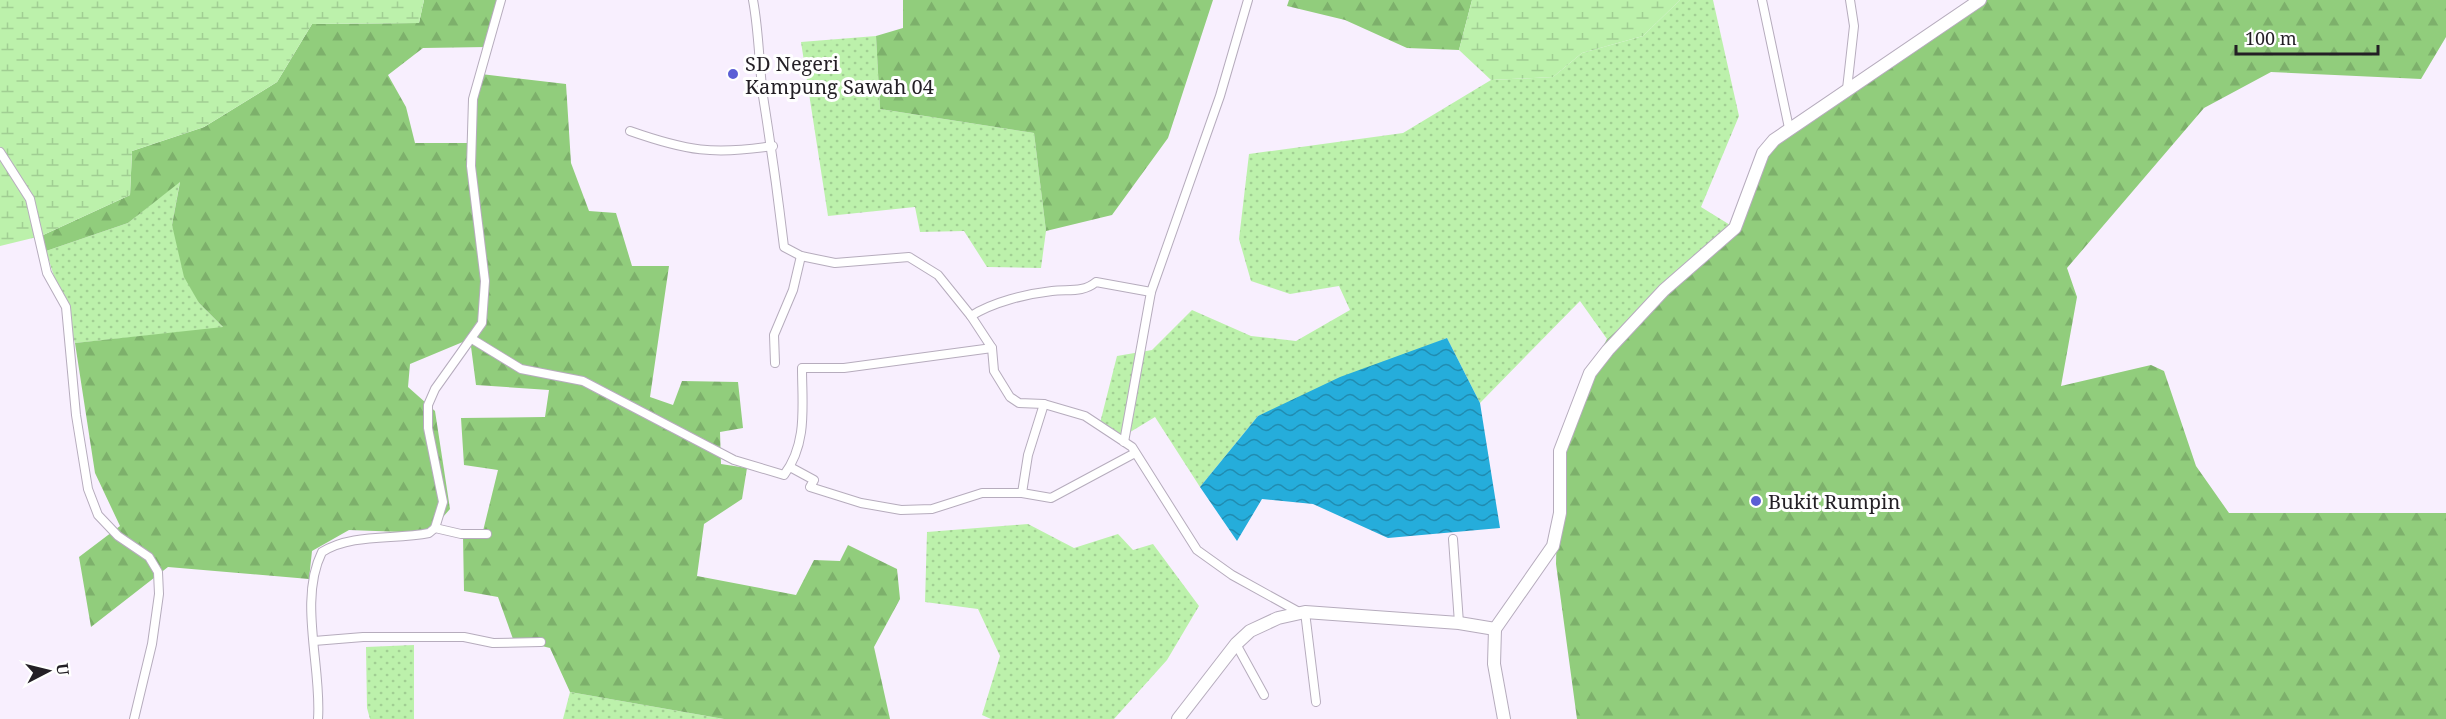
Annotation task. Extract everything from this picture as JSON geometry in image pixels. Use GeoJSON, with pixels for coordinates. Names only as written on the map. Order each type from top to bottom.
{"type":"FeatureCollection","features":[{"type":"Feature","properties":{"kind":"main road"},"geometry":{"type":"LineString","coordinates":[[1504,719],[1494,664],[1495,629],[1553,546],[1560,513],[1560,451],[1590,373],[1608,350],[1664,290],[1735,228],[1763,153],[1774,140],[1980,0]]}},
{"type":"Feature","properties":{"kind":"main road"},"geometry":{"type":"LineString","coordinates":[[1178,719],[1236,644],[1250,632],[1278,618],[1302,612],[1460,623],[1495,629]]}},
{"type":"Feature","properties":{"kind":"street"},"geometry":{"type":"LineString","coordinates":[[318,719],[314,583],[322,552],[352,541],[429,533],[435,528],[443,502],[428,428],[428,405],[435,389],[482,323],[486,281],[471,166],[473,99],[501,0]]}},
{"type":"Feature","properties":{"kind":"street"},"geometry":{"type":"LineString","coordinates":[[753,0],[760,38],[763,95],[772,146],[784,247],[801,256],[835,263],[909,257],[938,276],[971,316],[992,348],[994,371],[1010,397],[1019,404],[1044,404],[1085,416],[1132,447],[1197,550],[1232,575],[1302,612],[1316,702]]}},
{"type":"Feature","properties":{"kind":"street"},"geometry":{"type":"LineString","coordinates":[[1124,442],[1150,292],[1220,96],[1248,0]]}},
{"type":"Feature","properties":{"kind":"street"},"geometry":{"type":"LineString","coordinates":[[1762,0],[1789,128]]}},
{"type":"Feature","properties":{"kind":"street"},"geometry":{"type":"LineString","coordinates":[[1847,89],[1854,26],[1850,0]]}},
{"type":"Feature","properties":{"kind":"street"},"geometry":{"type":"LineString","coordinates":[[630,130],[686,148],[728,152],[772,146]]}},
{"type":"Feature","properties":{"kind":"street"},"geometry":{"type":"LineString","coordinates":[[0,152],[30,199],[47,273],[66,307],[76,416],[88,489],[98,515],[117,536],[149,557],[158,572],[159,594],[152,645],[134,719]]}},
{"type":"Feature","properties":{"kind":"street"},"geometry":{"type":"LineString","coordinates":[[775,363],[774,335],[794,290],[801,256]]}},
{"type":"Feature","properties":{"kind":"street"},"geometry":{"type":"LineString","coordinates":[[971,316],[984,307],[1050,291],[1087,289],[1096,282],[1150,292]]}},
{"type":"Feature","properties":{"kind":"street"},"geometry":{"type":"LineString","coordinates":[[472,339],[521,369],[583,381],[734,460],[783,475],[790,466],[803,435],[802,368],[844,368],[992,348]]}},
{"type":"Feature","properties":{"kind":"street"},"geometry":{"type":"LineString","coordinates":[[1022,493],[1028,455],[1044,404]]}},
{"type":"Feature","properties":{"kind":"street"},"geometry":{"type":"LineString","coordinates":[[790,466],[814,480],[810,487],[861,502],[901,510],[932,508],[982,493],[1022,493],[1051,498],[1135,453]]}},
{"type":"Feature","properties":{"kind":"street"},"geometry":{"type":"LineString","coordinates":[[435,528],[461,534],[487,534]]}},
{"type":"Feature","properties":{"kind":"street"},"geometry":{"type":"LineString","coordinates":[[1453,539],[1460,623]]}},
{"type":"Feature","properties":{"kind":"street"},"geometry":{"type":"LineString","coordinates":[[314,641],[363,637],[465,636],[493,643],[542,642]]}},
{"type":"Feature","properties":{"kind":"street"},"geometry":{"type":"LineString","coordinates":[[1236,644],[1264,695]]}},
{"type":"Feature","properties":{"kind":"green space"},"geometry":{"type":"Polygon","coordinates":[[[0,0],[424,0],[419,23],[312,24],[277,82],[204,127],[132,151],[130,195],[41,236],[0,246],[0,0]]]}},
{"type":"Feature","properties":{"kind":"green space"},"geometry":{"type":"Polygon","coordinates":[[[424,0],[504,0],[487,47],[423,48],[388,75],[406,107],[415,143],[471,143],[473,96],[481,74],[566,84],[571,163],[589,211],[616,213],[632,266],[669,266],[650,397],[673,405],[682,381],[738,382],[743,428],[720,432],[721,464],[747,468],[742,499],[704,524],[697,576],[796,595],[814,560],[840,561],[848,545],[897,569],[900,599],[874,647],[890,719],[724,719],[570,692],[550,648],[513,639],[498,597],[464,591],[463,536],[483,531],[498,470],[464,465],[461,418],[545,417],[549,390],[476,385],[470,339],[410,364],[408,387],[435,411],[450,509],[429,533],[349,530],[312,551],[309,579],[168,567],[91,627],[79,557],[120,526],[95,473],[75,343],[223,327],[199,303],[184,277],[172,225],[180,182],[128,223],[46,251],[41,236],[130,195],[132,151],[204,127],[277,82],[312,24],[419,23],[424,0]]]}},
{"type":"Feature","properties":{"kind":"green space"},"geometry":{"type":"Polygon","coordinates":[[[903,0],[1213,0],[1168,138],[1112,215],[1046,231],[1034,133],[880,109],[876,36],[903,28],[903,0]]]}},
{"type":"Feature","properties":{"kind":"green space"},"geometry":{"type":"Polygon","coordinates":[[[1289,0],[1472,0],[1459,50],[1407,48],[1345,20],[1287,6],[1289,0]]]}},
{"type":"Feature","properties":{"kind":"green space"},"geometry":{"type":"Polygon","coordinates":[[[1472,0],[1680,0],[1643,36],[1582,53],[1553,77],[1491,80],[1459,50],[1472,0]]]}},
{"type":"Feature","properties":{"kind":"green space"},"geometry":{"type":"Polygon","coordinates":[[[1680,0],[1713,0],[1739,116],[1701,207],[1735,228],[1607,339],[1580,301],[1480,403],[1447,338],[1258,416],[1200,487],[1155,417],[1122,437],[1100,423],[1117,356],[1152,350],[1192,310],[1251,336],[1296,341],[1350,310],[1339,286],[1290,294],[1251,281],[1239,239],[1249,154],[1403,133],[1491,80],[1553,77],[1582,53],[1643,36],[1680,0]]]}},
{"type":"Feature","properties":{"kind":"green space"},"geometry":{"type":"Polygon","coordinates":[[[1984,0],[2446,0],[2446,37],[2421,79],[2271,72],[2204,108],[2067,268],[2077,297],[2061,386],[2151,365],[2164,371],[2196,466],[2229,513],[2446,513],[2446,719],[1577,719],[1556,564],[1558,479],[1568,413],[1607,339],[1735,228],[1757,171],[1782,133],[1984,0]]]}},
{"type":"Feature","properties":{"kind":"green space"},"geometry":{"type":"Polygon","coordinates":[[[876,36],[880,109],[1034,133],[1046,231],[1041,268],[987,267],[964,231],[920,232],[915,207],[828,216],[801,42],[876,36]]]}},
{"type":"Feature","properties":{"kind":"green space"},"geometry":{"type":"Polygon","coordinates":[[[180,181],[172,225],[199,303],[224,328],[75,343],[46,251],[128,223],[180,181]]]}},
{"type":"Feature","properties":{"kind":"green space"},"geometry":{"type":"Polygon","coordinates":[[[1028,524],[1074,548],[1118,534],[1133,550],[1153,544],[1199,606],[1167,660],[1114,719],[991,719],[982,715],[1000,656],[978,609],[925,602],[927,532],[1028,524]]]}},
{"type":"Feature","properties":{"kind":"green space"},"geometry":{"type":"Polygon","coordinates":[[[414,645],[414,719],[370,719],[367,708],[366,647],[414,645]]]}},
{"type":"Feature","properties":{"kind":"green space"},"geometry":{"type":"Polygon","coordinates":[[[570,692],[724,719],[563,719],[570,692]]]}},
{"type":"Feature","properties":{"kind":"water"},"geometry":{"type":"Polygon","coordinates":[[[1447,338],[1480,403],[1500,528],[1388,538],[1313,504],[1262,499],[1237,541],[1200,487],[1258,416],[1340,377],[1447,338]]]}},
{"type":"Feature","properties":{"kind":"place","name":"SD Negeri Kampung Sawah 04"},"geometry":{"type":"Point","coordinates":[733,74]}},
{"type":"Feature","properties":{"kind":"place","name":"Bukit Rumpin"},"geometry":{"type":"Point","coordinates":[1756,501]}}]}
